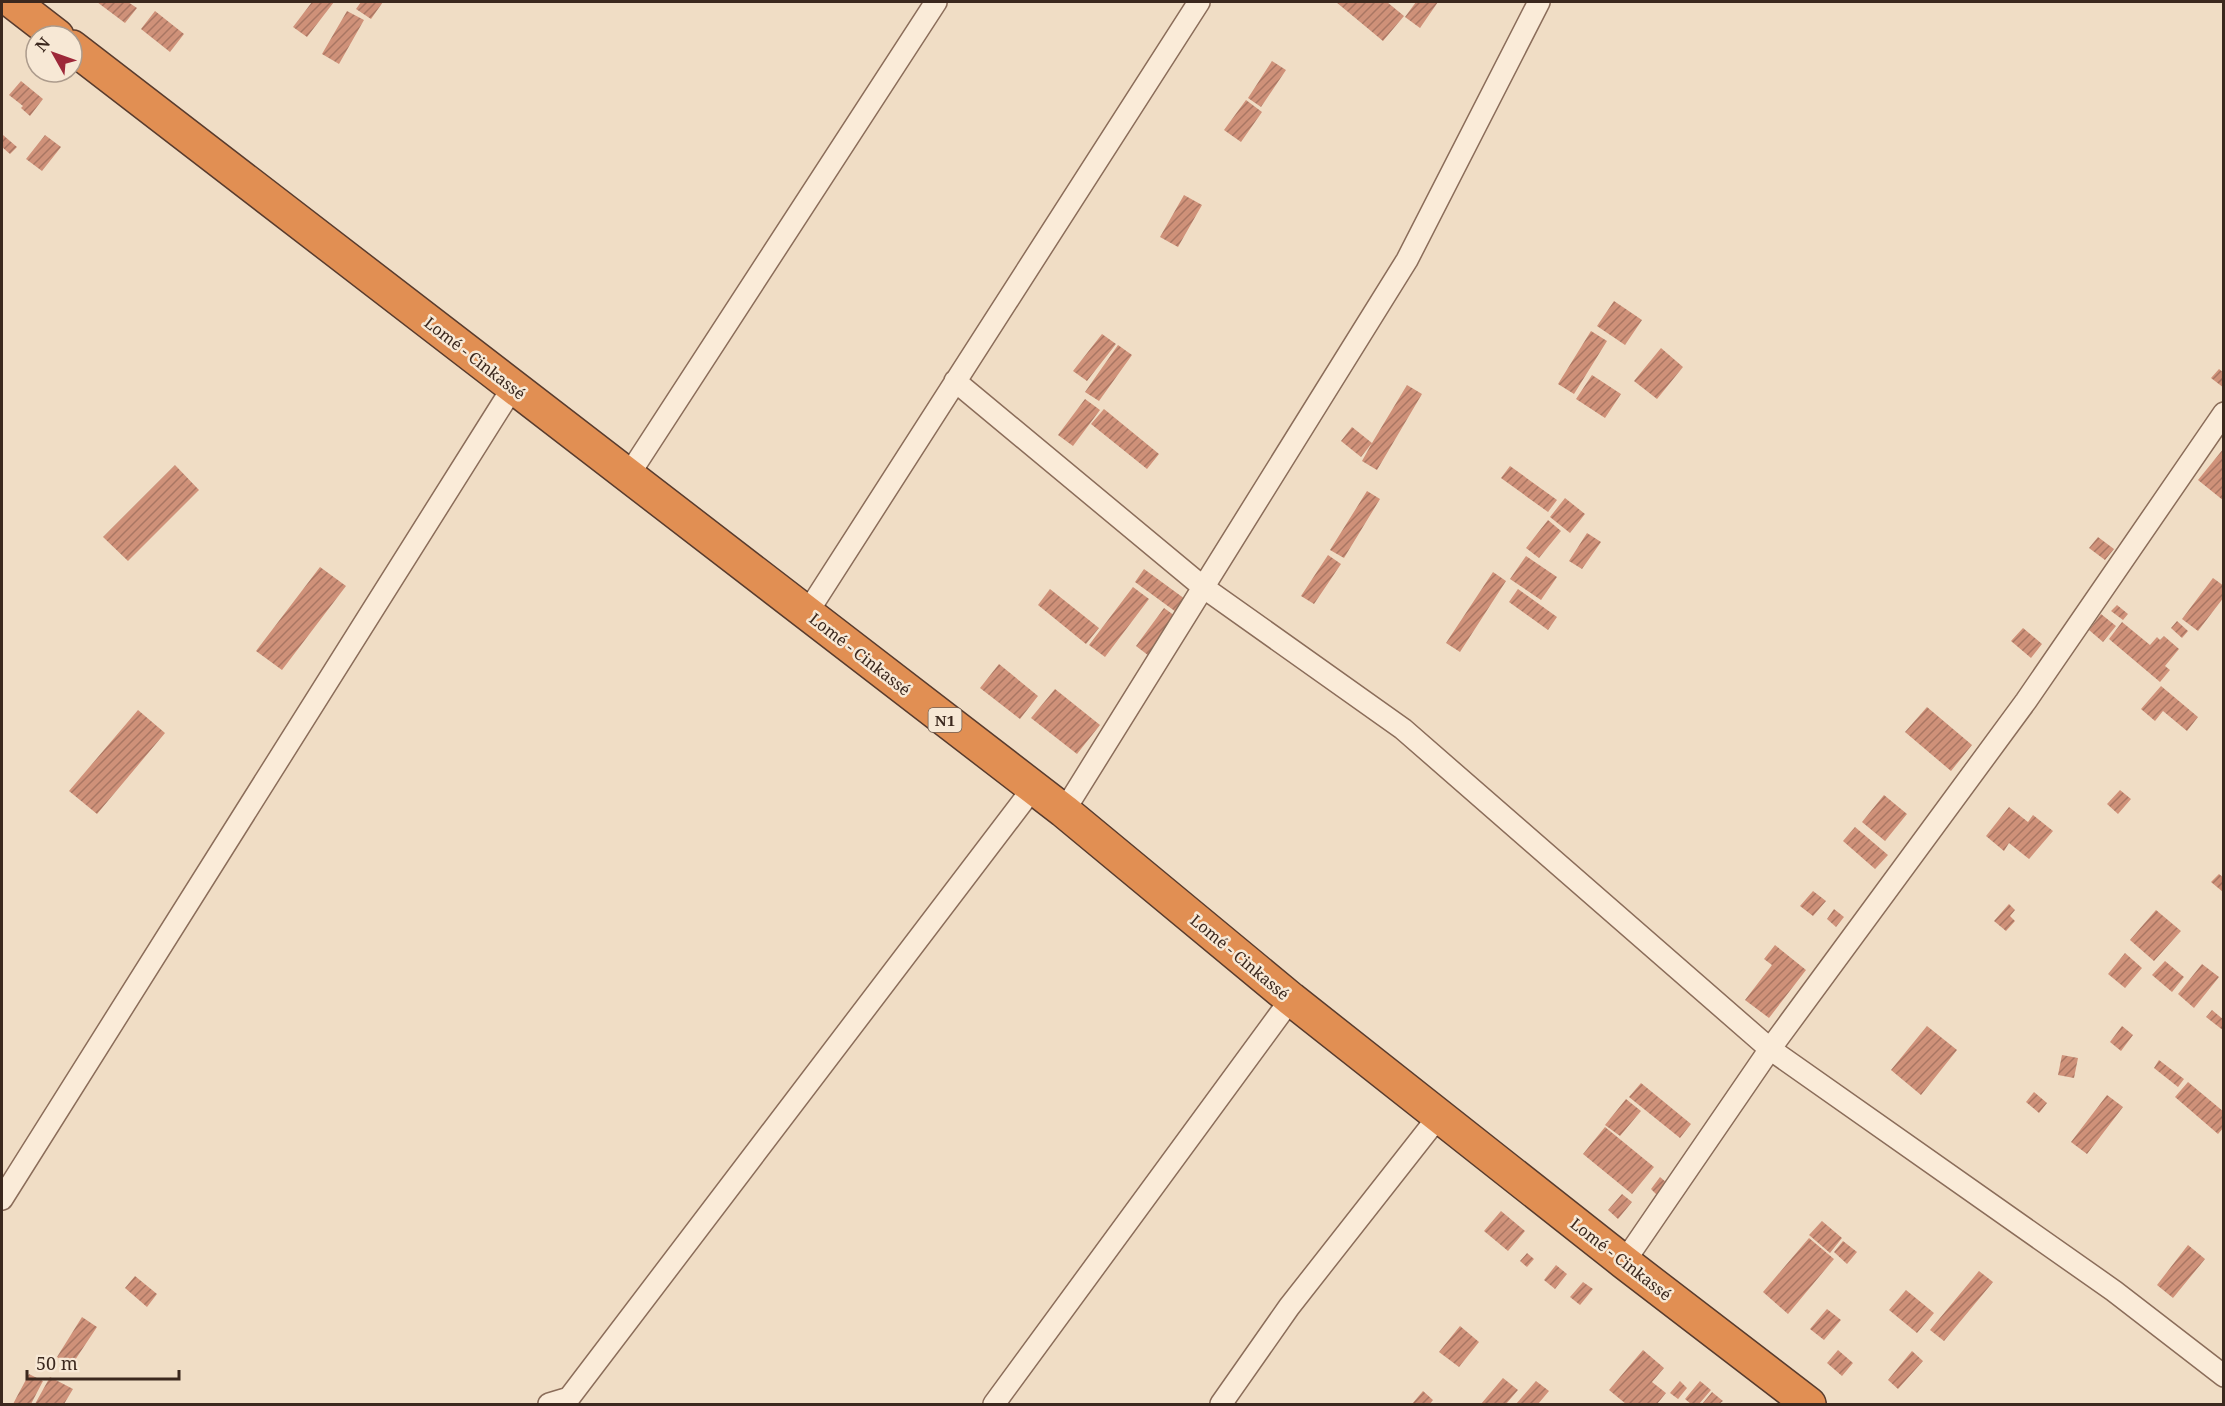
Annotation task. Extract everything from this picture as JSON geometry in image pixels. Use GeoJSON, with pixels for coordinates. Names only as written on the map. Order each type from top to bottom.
{"type":"FeatureCollection","features":[{"type":"Feature","properties":{"kind":"highway"},"geometry":{"type":"LineString","coordinates":[[13,2],[41,24]]}},
{"type":"Feature","properties":{"kind":"highway","name":"Lomé - Cinkassé"},"geometry":{"type":"LineString","coordinates":[[84,56],[1064,811],[1291,999],[1624,1262],[1809,1404]]}},
{"type":"Feature","properties":{"kind":"street"},"geometry":{"type":"LineString","coordinates":[[628,476],[936,2]]}},
{"type":"Feature","properties":{"kind":"street"},"geometry":{"type":"LineString","coordinates":[[807,613],[1199,2]]}},
{"type":"Feature","properties":{"kind":"street"},"geometry":{"type":"LineString","coordinates":[[1064,811],[1407,260],[1539,2]]}},
{"type":"Feature","properties":{"kind":"street"},"geometry":{"type":"LineString","coordinates":[[955,381],[1203,587],[1403,729],[1770,1049],[2115,1291],[2223,1376]]}},
{"type":"Feature","properties":{"kind":"street"},"geometry":{"type":"LineString","coordinates":[[2,1199],[513,387]]}},
{"type":"Feature","properties":{"kind":"street"},"geometry":{"type":"LineString","coordinates":[[1624,1262],[1770,1049],[2026,701],[2223,413]]}},
{"type":"Feature","properties":{"kind":"street"},"geometry":{"type":"LineString","coordinates":[[549,1404],[569,1398],[1034,788]]}},
{"type":"Feature","properties":{"kind":"street"},"geometry":{"type":"LineString","coordinates":[[994,1404],[1291,999]]}},
{"type":"Feature","properties":{"kind":"street"},"geometry":{"type":"LineString","coordinates":[[1221,1404],[1289,1307],[1439,1116]]}},
{"type":"Feature","properties":{"kind":"building"},"geometry":{"type":"Polygon","coordinates":[[[97,2],[128,2],[137,8],[125,23],[97,2]]]}},
{"type":"Feature","properties":{"kind":"building"},"geometry":{"type":"Polygon","coordinates":[[[312,2],[334,2],[307,37],[293,27],[312,2]]]}},
{"type":"Feature","properties":{"kind":"building"},"geometry":{"type":"Polygon","coordinates":[[[361,2],[383,2],[371,19],[356,9],[361,2]]]}},
{"type":"Feature","properties":{"kind":"building"},"geometry":{"type":"Polygon","coordinates":[[[1336,2],[1387,2],[1404,16],[1383,41],[1336,2]]]}},
{"type":"Feature","properties":{"kind":"building"},"geometry":{"type":"Polygon","coordinates":[[[1416,2],[1438,2],[1420,28],[1405,17],[1416,2]]]}},
{"type":"Feature","properties":{"kind":"building"},"geometry":{"type":"Polygon","coordinates":[[[155,11],[184,34],[170,52],[141,29],[155,11]]]}},
{"type":"Feature","properties":{"kind":"building"},"geometry":{"type":"Polygon","coordinates":[[[347,11],[364,20],[339,64],[322,54],[347,11]]]}},
{"type":"Feature","properties":{"kind":"building"},"geometry":{"type":"Polygon","coordinates":[[[1272,61],[1286,70],[1261,107],[1248,98],[1272,61]]]}},
{"type":"Feature","properties":{"kind":"building"},"geometry":{"type":"Polygon","coordinates":[[[21,81],[43,99],[30,116],[21,108],[23,106],[9,95],[21,81]]]}},
{"type":"Feature","properties":{"kind":"building"},"geometry":{"type":"Polygon","coordinates":[[[1246,100],[1262,112],[1241,142],[1224,130],[1246,100]]]}},
{"type":"Feature","properties":{"kind":"building"},"geometry":{"type":"Polygon","coordinates":[[[3,135],[17,147],[10,154],[2,147],[3,135]]]}},
{"type":"Feature","properties":{"kind":"building"},"geometry":{"type":"Polygon","coordinates":[[[45,135],[61,147],[42,171],[26,159],[45,135]]]}},
{"type":"Feature","properties":{"kind":"building"},"geometry":{"type":"Polygon","coordinates":[[[1184,195],[1202,205],[1178,247],[1160,237],[1184,195]]]}},
{"type":"Feature","properties":{"kind":"building"},"geometry":{"type":"Polygon","coordinates":[[[1614,301],[1642,320],[1625,345],[1597,326],[1614,301]]]}},
{"type":"Feature","properties":{"kind":"building"},"geometry":{"type":"Polygon","coordinates":[[[1591,331],[1607,341],[1574,394],[1558,384],[1591,331]]]}},
{"type":"Feature","properties":{"kind":"building"},"geometry":{"type":"Polygon","coordinates":[[[1102,334],[1116,344],[1087,381],[1073,371],[1102,334]]]}},
{"type":"Feature","properties":{"kind":"building"},"geometry":{"type":"Polygon","coordinates":[[[1118,345],[1132,355],[1099,401],[1085,392],[1118,345]]]}},
{"type":"Feature","properties":{"kind":"building"},"geometry":{"type":"Polygon","coordinates":[[[1661,348],[1683,367],[1657,399],[1634,381],[1661,348]]]}},
{"type":"Feature","properties":{"kind":"building"},"geometry":{"type":"Polygon","coordinates":[[[2219,369],[2224,373],[2224,388],[2211,378],[2219,369]]]}},
{"type":"Feature","properties":{"kind":"building"},"geometry":{"type":"Polygon","coordinates":[[[1592,375],[1621,394],[1605,418],[1576,399],[1592,375]]]}},
{"type":"Feature","properties":{"kind":"building"},"geometry":{"type":"Polygon","coordinates":[[[1407,385],[1422,394],[1377,470],[1362,461],[1407,385]]]}},
{"type":"Feature","properties":{"kind":"building"},"geometry":{"type":"Polygon","coordinates":[[[1085,399],[1100,410],[1073,446],[1058,435],[1085,399]]]}},
{"type":"Feature","properties":{"kind":"building"},"geometry":{"type":"Polygon","coordinates":[[[1104,409],[1159,454],[1147,469],[1091,424],[1104,409]]]}},
{"type":"Feature","properties":{"kind":"building"},"geometry":{"type":"Polygon","coordinates":[[[1352,427],[1372,443],[1361,457],[1341,441],[1352,427]]]}},
{"type":"Feature","properties":{"kind":"building"},"geometry":{"type":"Polygon","coordinates":[[[2224,448],[2224,501],[2198,480],[2224,448]]]}},
{"type":"Feature","properties":{"kind":"building"},"geometry":{"type":"Polygon","coordinates":[[[175,465],[199,490],[128,561],[103,537],[175,465]]]}},
{"type":"Feature","properties":{"kind":"building"},"geometry":{"type":"Polygon","coordinates":[[[1510,466],[1557,500],[1548,512],[1501,478],[1510,466]]]}},
{"type":"Feature","properties":{"kind":"building"},"geometry":{"type":"Polygon","coordinates":[[[1367,491],[1380,499],[1344,558],[1330,550],[1367,491]]]}},
{"type":"Feature","properties":{"kind":"building"},"geometry":{"type":"Polygon","coordinates":[[[1565,498],[1585,514],[1570,533],[1550,517],[1565,498]]]}},
{"type":"Feature","properties":{"kind":"building"},"geometry":{"type":"Polygon","coordinates":[[[1548,520],[1561,531],[1539,558],[1526,548],[1548,520]]]}},
{"type":"Feature","properties":{"kind":"building"},"geometry":{"type":"Polygon","coordinates":[[[1587,533],[1601,542],[1582,569],[1569,561],[1587,533]]]}},
{"type":"Feature","properties":{"kind":"building"},"geometry":{"type":"Polygon","coordinates":[[[2098,537],[2114,549],[2105,560],[2089,548],[2098,537]]]}},
{"type":"Feature","properties":{"kind":"building"},"geometry":{"type":"Polygon","coordinates":[[[1328,555],[1341,564],[1314,604],[1301,596],[1328,555]]]}},
{"type":"Feature","properties":{"kind":"building"},"geometry":{"type":"Polygon","coordinates":[[[1526,556],[1557,577],[1541,600],[1510,579],[1526,556]]]}},
{"type":"Feature","properties":{"kind":"building"},"geometry":{"type":"Polygon","coordinates":[[[320,567],[346,586],[282,670],[256,651],[320,567]]]}},
{"type":"Feature","properties":{"kind":"building"},"geometry":{"type":"Polygon","coordinates":[[[1144,569],[1185,599],[1176,612],[1135,582],[1144,569]]]}},
{"type":"Feature","properties":{"kind":"building"},"geometry":{"type":"Polygon","coordinates":[[[1493,572],[1506,581],[1460,652],[1446,643],[1493,572]]]}},
{"type":"Feature","properties":{"kind":"building"},"geometry":{"type":"Polygon","coordinates":[[[2213,578],[2224,586],[2224,597],[2198,631],[2182,619],[2213,578]]]}},
{"type":"Feature","properties":{"kind":"building"},"geometry":{"type":"Polygon","coordinates":[[[1133,587],[1149,599],[1105,657],[1089,645],[1133,587]]]}},
{"type":"Feature","properties":{"kind":"building"},"geometry":{"type":"Polygon","coordinates":[[[1050,589],[1099,628],[1086,644],[1038,605],[1050,589]]]}},
{"type":"Feature","properties":{"kind":"building"},"geometry":{"type":"Polygon","coordinates":[[[1518,589],[1557,617],[1548,630],[1509,602],[1518,589]]]}},
{"type":"Feature","properties":{"kind":"building"},"geometry":{"type":"Polygon","coordinates":[[[2117,605],[2128,614],[2123,620],[2111,611],[2117,605]]]}},
{"type":"Feature","properties":{"kind":"building"},"geometry":{"type":"Polygon","coordinates":[[[1164,608],[1182,621],[1153,659],[1136,646],[1164,608]]]}},
{"type":"Feature","properties":{"kind":"building"},"geometry":{"type":"Polygon","coordinates":[[[2101,614],[2116,626],[2103,642],[2089,630],[2101,614]]]}},
{"type":"Feature","properties":{"kind":"building"},"geometry":{"type":"Polygon","coordinates":[[[2177,621],[2188,631],[2182,638],[2171,628],[2177,621]]]}},
{"type":"Feature","properties":{"kind":"building"},"geometry":{"type":"Polygon","coordinates":[[[2122,622],[2150,645],[2157,637],[2160,640],[2164,636],[2179,649],[2165,666],[2170,670],[2160,682],[2109,639],[2122,622]]]}},
{"type":"Feature","properties":{"kind":"building"},"geometry":{"type":"Polygon","coordinates":[[[2023,628],[2042,644],[2031,658],[2011,641],[2023,628]]]}},
{"type":"Feature","properties":{"kind":"building"},"geometry":{"type":"Polygon","coordinates":[[[999,664],[1038,696],[1020,719],[980,688],[999,664]]]}},
{"type":"Feature","properties":{"kind":"building"},"geometry":{"type":"Polygon","coordinates":[[[2161,686],[2198,717],[2187,731],[2163,711],[2155,721],[2141,709],[2161,686]]]}},
{"type":"Feature","properties":{"kind":"building"},"geometry":{"type":"Polygon","coordinates":[[[1055,689],[1100,725],[1077,754],[1031,718],[1055,689]]]}},
{"type":"Feature","properties":{"kind":"building"},"geometry":{"type":"Polygon","coordinates":[[[1927,707],[1972,745],[1951,771],[1905,732],[1927,707]]]}},
{"type":"Feature","properties":{"kind":"building"},"geometry":{"type":"Polygon","coordinates":[[[138,710],[165,733],[97,814],[69,791],[138,710]]]}},
{"type":"Feature","properties":{"kind":"building"},"geometry":{"type":"Polygon","coordinates":[[[2120,790],[2131,799],[2118,814],[2107,804],[2120,790]]]}},
{"type":"Feature","properties":{"kind":"building"},"geometry":{"type":"Polygon","coordinates":[[[1884,795],[1907,814],[1885,841],[1862,822],[1884,795]]]}},
{"type":"Feature","properties":{"kind":"building"},"geometry":{"type":"Polygon","coordinates":[[[2009,807],[2028,822],[2033,815],[2053,831],[2029,859],[2009,843],[2004,851],[1986,836],[2009,807]]]}},
{"type":"Feature","properties":{"kind":"building"},"geometry":{"type":"Polygon","coordinates":[[[1855,827],[1888,855],[1875,869],[1843,841],[1855,827]]]}},
{"type":"Feature","properties":{"kind":"building"},"geometry":{"type":"Polygon","coordinates":[[[2219,874],[2224,878],[2223,892],[2211,882],[2219,874]]]}},
{"type":"Feature","properties":{"kind":"building"},"geometry":{"type":"Polygon","coordinates":[[[1813,891],[1826,901],[1813,916],[1800,906],[1813,891]]]}},
{"type":"Feature","properties":{"kind":"building"},"geometry":{"type":"Polygon","coordinates":[[[2009,904],[2015,910],[2010,916],[2015,921],[2006,931],[1994,921],[2009,904]]]}},
{"type":"Feature","properties":{"kind":"building"},"geometry":{"type":"Polygon","coordinates":[[[1834,909],[1844,917],[1836,927],[1827,919],[1834,909]]]}},
{"type":"Feature","properties":{"kind":"building"},"geometry":{"type":"Polygon","coordinates":[[[2156,910],[2181,931],[2154,961],[2130,940],[2156,910]]]}},
{"type":"Feature","properties":{"kind":"building"},"geometry":{"type":"Polygon","coordinates":[[[1775,945],[1806,970],[1769,1018],[1745,1000],[1772,965],[1764,959],[1775,945]]]}},
{"type":"Feature","properties":{"kind":"building"},"geometry":{"type":"Polygon","coordinates":[[[2125,953],[2142,968],[2125,988],[2108,974],[2125,953]]]}},
{"type":"Feature","properties":{"kind":"building"},"geometry":{"type":"Polygon","coordinates":[[[2165,961],[2184,977],[2172,992],[2152,975],[2165,961]]]}},
{"type":"Feature","properties":{"kind":"building"},"geometry":{"type":"Polygon","coordinates":[[[2202,964],[2219,977],[2194,1008],[2178,994],[2202,964]]]}},
{"type":"Feature","properties":{"kind":"building"},"geometry":{"type":"Polygon","coordinates":[[[2212,1010],[2224,1020],[2224,1031],[2206,1017],[2212,1010]]]}},
{"type":"Feature","properties":{"kind":"building"},"geometry":{"type":"Polygon","coordinates":[[[1927,1026],[1957,1050],[1921,1095],[1891,1070],[1927,1026]]]}},
{"type":"Feature","properties":{"kind":"building"},"geometry":{"type":"Polygon","coordinates":[[[2122,1026],[2133,1035],[2121,1051],[2110,1042],[2122,1026]]]}},
{"type":"Feature","properties":{"kind":"building"},"geometry":{"type":"Polygon","coordinates":[[[2062,1055],[2078,1058],[2074,1078],[2058,1075],[2062,1055]]]}},
{"type":"Feature","properties":{"kind":"building"},"geometry":{"type":"Polygon","coordinates":[[[2159,1060],[2184,1079],[2178,1087],[2154,1068],[2159,1060]]]}},
{"type":"Feature","properties":{"kind":"building"},"geometry":{"type":"Polygon","coordinates":[[[2188,1082],[2224,1112],[2224,1127],[2218,1134],[2175,1097],[2188,1082]]]}},
{"type":"Feature","properties":{"kind":"building"},"geometry":{"type":"Polygon","coordinates":[[[1641,1083],[1691,1124],[1680,1138],[1629,1097],[1641,1083]]]}},
{"type":"Feature","properties":{"kind":"building"},"geometry":{"type":"Polygon","coordinates":[[[2034,1092],[2047,1103],[2039,1113],[2026,1102],[2034,1092]]]}},
{"type":"Feature","properties":{"kind":"building"},"geometry":{"type":"Polygon","coordinates":[[[2107,1095],[2123,1107],[2087,1154],[2071,1142],[2107,1095]]]}},
{"type":"Feature","properties":{"kind":"building"},"geometry":{"type":"Polygon","coordinates":[[[1626,1099],[1641,1111],[1620,1136],[1605,1125],[1626,1099]]]}},
{"type":"Feature","properties":{"kind":"building"},"geometry":{"type":"Polygon","coordinates":[[[1605,1127],[1654,1167],[1632,1194],[1583,1154],[1605,1127]]]}},
{"type":"Feature","properties":{"kind":"building"},"geometry":{"type":"Polygon","coordinates":[[[1660,1177],[1667,1183],[1657,1195],[1651,1189],[1660,1177]]]}},
{"type":"Feature","properties":{"kind":"building"},"geometry":{"type":"Polygon","coordinates":[[[1622,1194],[1632,1202],[1618,1219],[1608,1210],[1622,1194]]]}},
{"type":"Feature","properties":{"kind":"building"},"geometry":{"type":"Polygon","coordinates":[[[1501,1211],[1525,1231],[1508,1251],[1484,1231],[1501,1211]]]}},
{"type":"Feature","properties":{"kind":"building"},"geometry":{"type":"Polygon","coordinates":[[[1822,1221],[1842,1238],[1830,1253],[1809,1235],[1822,1221]]]}},
{"type":"Feature","properties":{"kind":"building"},"geometry":{"type":"Polygon","coordinates":[[[1809,1238],[1834,1259],[1788,1314],[1763,1292],[1809,1238]]]}},
{"type":"Feature","properties":{"kind":"building"},"geometry":{"type":"Polygon","coordinates":[[[1843,1241],[1857,1252],[1847,1264],[1834,1252],[1843,1241]]]}},
{"type":"Feature","properties":{"kind":"building"},"geometry":{"type":"Polygon","coordinates":[[[2188,1245],[2205,1259],[2173,1298],[2157,1285],[2188,1245]]]}},
{"type":"Feature","properties":{"kind":"building"},"geometry":{"type":"Polygon","coordinates":[[[1527,1253],[1534,1259],[1527,1267],[1520,1261],[1527,1253]]]}},
{"type":"Feature","properties":{"kind":"building"},"geometry":{"type":"Polygon","coordinates":[[[1556,1265],[1567,1274],[1555,1289],[1544,1280],[1556,1265]]]}},
{"type":"Feature","properties":{"kind":"building"},"geometry":{"type":"Polygon","coordinates":[[[1979,1271],[1993,1282],[1944,1341],[1930,1330],[1979,1271]]]}},
{"type":"Feature","properties":{"kind":"building"},"geometry":{"type":"Polygon","coordinates":[[[135,1276],[157,1294],[147,1307],[125,1288],[135,1276]]]}},
{"type":"Feature","properties":{"kind":"building"},"geometry":{"type":"Polygon","coordinates":[[[1583,1282],[1593,1289],[1580,1305],[1570,1297],[1583,1282]]]}},
{"type":"Feature","properties":{"kind":"building"},"geometry":{"type":"Polygon","coordinates":[[[1906,1290],[1934,1313],[1917,1333],[1889,1310],[1906,1290]]]}},
{"type":"Feature","properties":{"kind":"building"},"geometry":{"type":"Polygon","coordinates":[[[1827,1309],[1841,1320],[1824,1340],[1810,1329],[1827,1309]]]}},
{"type":"Feature","properties":{"kind":"building"},"geometry":{"type":"Polygon","coordinates":[[[82,1317],[97,1327],[71,1366],[57,1357],[82,1317]]]}},
{"type":"Feature","properties":{"kind":"building"},"geometry":{"type":"Polygon","coordinates":[[[1460,1326],[1479,1342],[1459,1367],[1439,1352],[1460,1326]]]}},
{"type":"Feature","properties":{"kind":"building"},"geometry":{"type":"Polygon","coordinates":[[[1643,1350],[1664,1368],[1652,1382],[1666,1393],[1657,1404],[1626,1404],[1609,1390],[1643,1350]]]}},
{"type":"Feature","properties":{"kind":"building"},"geometry":{"type":"Polygon","coordinates":[[[1838,1350],[1853,1363],[1842,1376],[1827,1363],[1838,1350]]]}},
{"type":"Feature","properties":{"kind":"building"},"geometry":{"type":"Polygon","coordinates":[[[1912,1351],[1923,1361],[1898,1389],[1888,1380],[1912,1351]]]}},
{"type":"Feature","properties":{"kind":"building"},"geometry":{"type":"Polygon","coordinates":[[[29,1374],[43,1381],[31,1404],[13,1404],[29,1374]]]}},
{"type":"Feature","properties":{"kind":"building"},"geometry":{"type":"Polygon","coordinates":[[[50,1377],[73,1389],[64,1404],[35,1404],[50,1377]]]}},
{"type":"Feature","properties":{"kind":"building"},"geometry":{"type":"Polygon","coordinates":[[[1503,1378],[1518,1390],[1506,1404],[1481,1404],[1503,1378]]]}},
{"type":"Feature","properties":{"kind":"building"},"geometry":{"type":"Polygon","coordinates":[[[1536,1381],[1549,1391],[1538,1404],[1516,1404],[1536,1381]]]}},
{"type":"Feature","properties":{"kind":"building"},"geometry":{"type":"Polygon","coordinates":[[[1680,1381],[1687,1388],[1678,1399],[1670,1393],[1680,1381]]]}},
{"type":"Feature","properties":{"kind":"building"},"geometry":{"type":"Polygon","coordinates":[[[1700,1381],[1711,1390],[1699,1404],[1691,1404],[1685,1399],[1700,1381]]]}},
{"type":"Feature","properties":{"kind":"building"},"geometry":{"type":"Polygon","coordinates":[[[1423,1391],[1433,1400],[1430,1404],[1412,1404],[1423,1391]]]}},
{"type":"Feature","properties":{"kind":"building"},"geometry":{"type":"Polygon","coordinates":[[[1712,1392],[1723,1401],[1719,1404],[1702,1404],[1712,1392]]]}}]}
